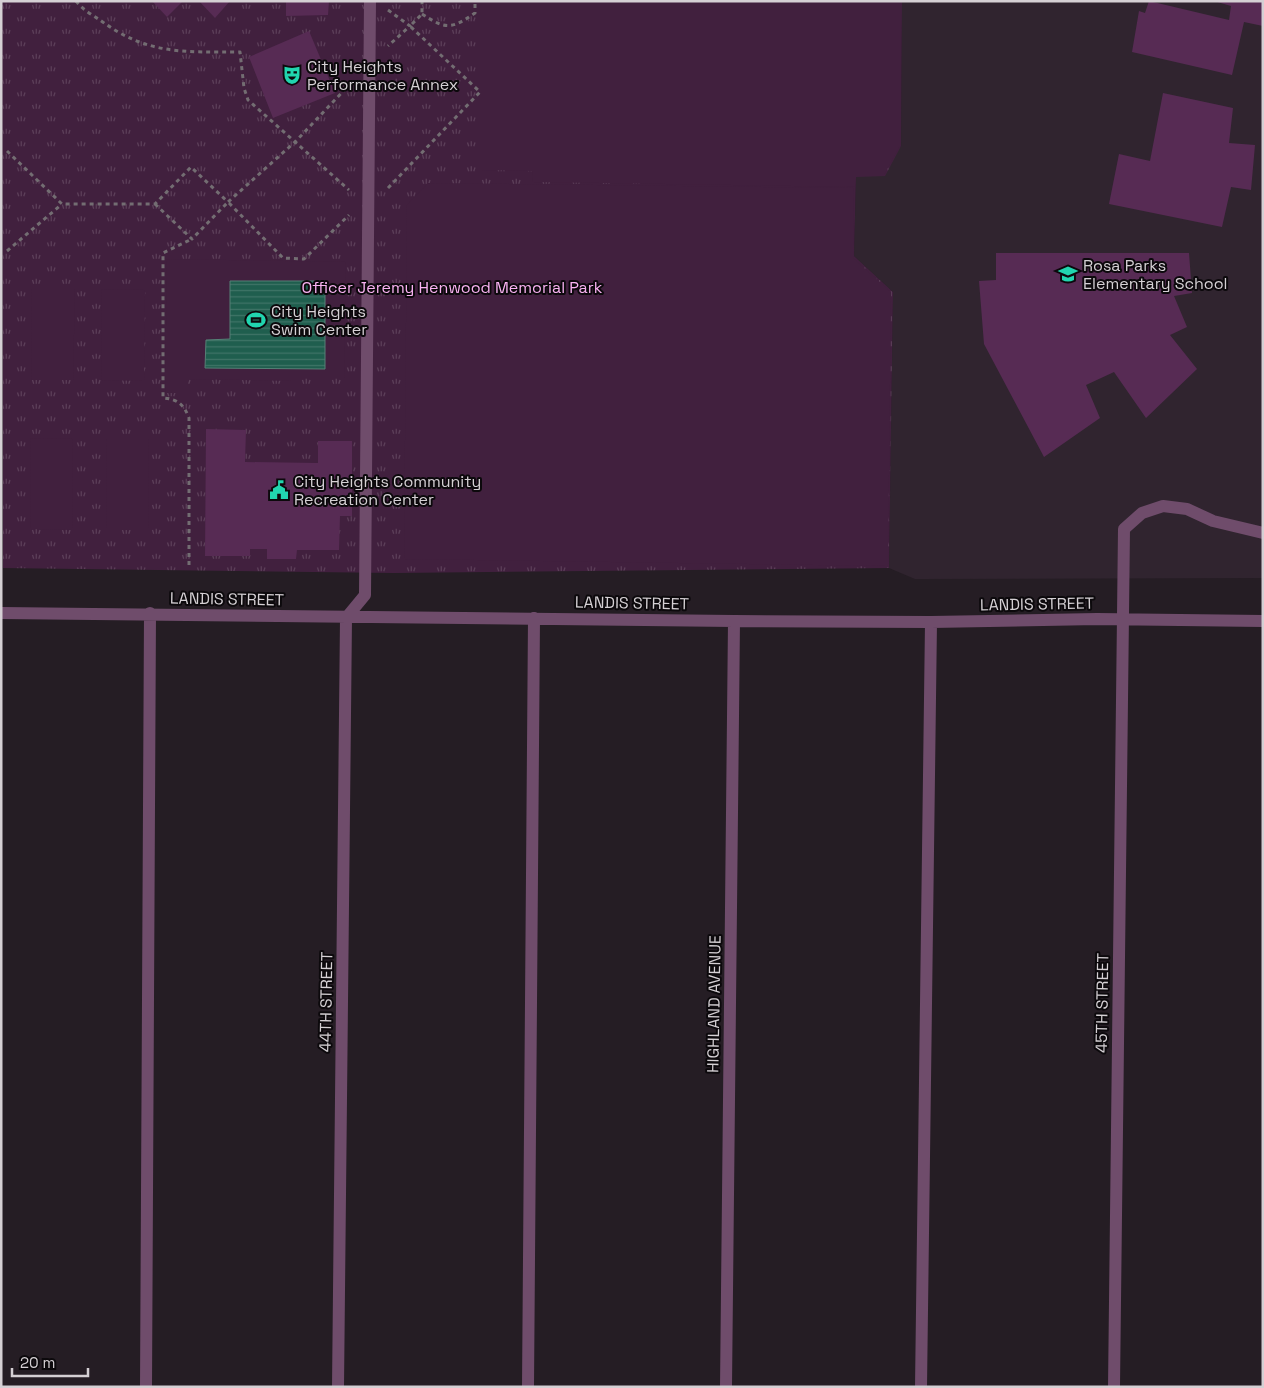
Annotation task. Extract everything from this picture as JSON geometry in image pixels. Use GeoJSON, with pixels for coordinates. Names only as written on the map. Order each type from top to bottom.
{"type":"FeatureCollection","features":[{"type":"Feature","properties":{"kind":"street"},"geometry":{"type":"LineString","coordinates":[[346,618],[365,595],[365,205],[370,1]]}},
{"type":"Feature","properties":{"kind":"street","name":"45TH STREET"},"geometry":{"type":"LineString","coordinates":[[1114,1387],[1124,529],[1142,514],[1163,506],[1187,509],[1214,521],[1263,533]]}},
{"type":"Feature","properties":{"kind":"street","name":"LANDIS STREET"},"geometry":{"type":"LineString","coordinates":[[1,613],[150,613],[346,618],[734,621],[1263,621]]}},
{"type":"Feature","properties":{"kind":"street"},"geometry":{"type":"LineString","coordinates":[[146,1387],[150,613]]}},
{"type":"Feature","properties":{"kind":"street","name":"44TH STREET"},"geometry":{"type":"LineString","coordinates":[[338,1387],[346,618]]}},
{"type":"Feature","properties":{"kind":"street"},"geometry":{"type":"LineString","coordinates":[[528,1387],[534,618]]}},
{"type":"Feature","properties":{"kind":"street","name":"HIGHLAND AVENUE"},"geometry":{"type":"LineString","coordinates":[[726,1387],[734,621]]}},
{"type":"Feature","properties":{"kind":"street"},"geometry":{"type":"LineString","coordinates":[[921,1387],[931,622]]}},
{"type":"Feature","properties":{"kind":"path"},"geometry":{"type":"LineString","coordinates":[[76,1],[120,35],[147,46],[187,52],[240,52],[244,88],[248,100],[256,109],[296,141],[365,205]]}},
{"type":"Feature","properties":{"kind":"path"},"geometry":{"type":"LineString","coordinates":[[155,204],[191,167],[283,258],[304,258],[365,205],[480,92],[410,26],[422,14],[422,1]]}},
{"type":"Feature","properties":{"kind":"path"},"geometry":{"type":"LineString","coordinates":[[422,14],[440,26],[457,26],[475,12],[475,1]]}},
{"type":"Feature","properties":{"kind":"path"},"geometry":{"type":"LineString","coordinates":[[189,565],[189,418],[185,408],[175,399],[163,398],[163,253],[192,239],[228,202],[296,141]]}},
{"type":"Feature","properties":{"kind":"path"},"geometry":{"type":"LineString","coordinates":[[7,151],[62,204]]}},
{"type":"Feature","properties":{"kind":"path"},"geometry":{"type":"LineString","coordinates":[[7,251],[62,204],[155,204],[192,239]]}},
{"type":"Feature","properties":{"kind":"shaded area","name":"Rosa Parks Elementary School"},"geometry":{"type":"Polygon","coordinates":[[[902,1],[1263,1],[1263,578],[915,579],[889,568],[893,292],[854,256],[856,177],[901,146],[902,1]]]}},
{"type":"Feature","properties":{"kind":"shaded area"},"geometry":{"type":"Polygon","coordinates":[[[230,281],[325,281],[325,369],[205,368],[206,340],[230,339],[230,281]]]}},
{"type":"Feature","properties":{"kind":"green space","name":"Officer Jeremy Henwood Memorial Park"},"geometry":{"type":"Polygon","coordinates":[[[2,1],[902,1],[901,146],[885,176],[856,177],[854,256],[893,292],[889,568],[394,573],[3,568],[2,1]]]}},
{"type":"Feature","properties":{"kind":"green space"},"geometry":{"type":"Polygon","coordinates":[[[480,1],[900,1],[900,146],[884,175],[855,175],[855,187],[533,182],[532,171],[480,170],[480,1]]]}},
{"type":"Feature","properties":{"kind":"green space"},"geometry":{"type":"Polygon","coordinates":[[[428,183],[854,188],[853,258],[891,292],[888,566],[404,559],[407,205],[428,183]]]}},
{"type":"Feature","properties":{"kind":"green space","name":"City Heights Swim Center"},"geometry":{"type":"Polygon","coordinates":[[[167,259],[346,262],[344,378],[293,378],[293,381],[187,379],[187,393],[165,393],[167,259]]]}},
{"type":"Feature","properties":{"kind":"green space"},"geometry":{"type":"Polygon","coordinates":[[[32,289],[75,289],[73,380],[31,380],[32,289]]]}},
{"type":"Feature","properties":{"kind":"green space"},"geometry":{"type":"Polygon","coordinates":[[[102,289],[145,290],[144,381],[101,380],[102,289]]]}},
{"type":"Feature","properties":{"kind":"green space"},"geometry":{"type":"Polygon","coordinates":[[[31,438],[73,439],[72,530],[30,529],[31,438]]]}},
{"type":"Feature","properties":{"kind":"green space"},"geometry":{"type":"Polygon","coordinates":[[[107,439],[149,439],[148,530],[106,530],[107,439]]]}},
{"type":"Feature","properties":{"kind":"building"},"geometry":{"type":"Polygon","coordinates":[[[152,1],[183,1],[167,17],[152,1]]]}},
{"type":"Feature","properties":{"kind":"building"},"geometry":{"type":"Polygon","coordinates":[[[199,1],[230,1],[215,18],[199,1]]]}},
{"type":"Feature","properties":{"kind":"building"},"geometry":{"type":"Polygon","coordinates":[[[286,1],[329,1],[328,15],[286,16],[286,1]]]}},
{"type":"Feature","properties":{"kind":"building"},"geometry":{"type":"Polygon","coordinates":[[[1149,1],[1229,20],[1231,6],[1214,1],[1263,1],[1263,26],[1244,22],[1232,75],[1132,52],[1139,11],[1145,13],[1149,1]]]}},
{"type":"Feature","properties":{"kind":"building","name":"City Heights Performance Annex"},"geometry":{"type":"Polygon","coordinates":[[[309,31],[335,93],[273,118],[249,57],[309,31]]]}},
{"type":"Feature","properties":{"kind":"building"},"geometry":{"type":"Polygon","coordinates":[[[1163,93],[1233,108],[1229,143],[1255,145],[1251,190],[1231,187],[1222,227],[1109,204],[1119,154],[1150,161],[1163,93]]]}},
{"type":"Feature","properties":{"kind":"building"},"geometry":{"type":"Polygon","coordinates":[[[996,253],[1189,253],[1192,293],[1174,296],[1187,327],[1170,335],[1197,369],[1146,418],[1114,372],[1086,385],[1100,418],[1044,457],[984,344],[979,281],[996,280],[996,253]]]}},
{"type":"Feature","properties":{"kind":"building","name":"City Heights Community Recreation Center"},"geometry":{"type":"Polygon","coordinates":[[[206,429],[246,430],[245,462],[318,463],[318,441],[352,441],[352,516],[340,516],[339,550],[297,550],[296,559],[267,559],[267,549],[250,549],[250,556],[205,556],[206,429]]]}},
{"type":"Feature","properties":{"kind":"place","name":"City Heights Performance Annex"},"geometry":{"type":"Point","coordinates":[292,75]}},
{"type":"Feature","properties":{"kind":"place","name":"Rosa Parks Elementary School"},"geometry":{"type":"Point","coordinates":[1068,274]}},
{"type":"Feature","properties":{"kind":"place","name":"City Heights Swim Center"},"geometry":{"type":"Point","coordinates":[256,320]}},
{"type":"Feature","properties":{"kind":"place","name":"City Heights Community Recreation Center"},"geometry":{"type":"Point","coordinates":[279,490]}}]}
